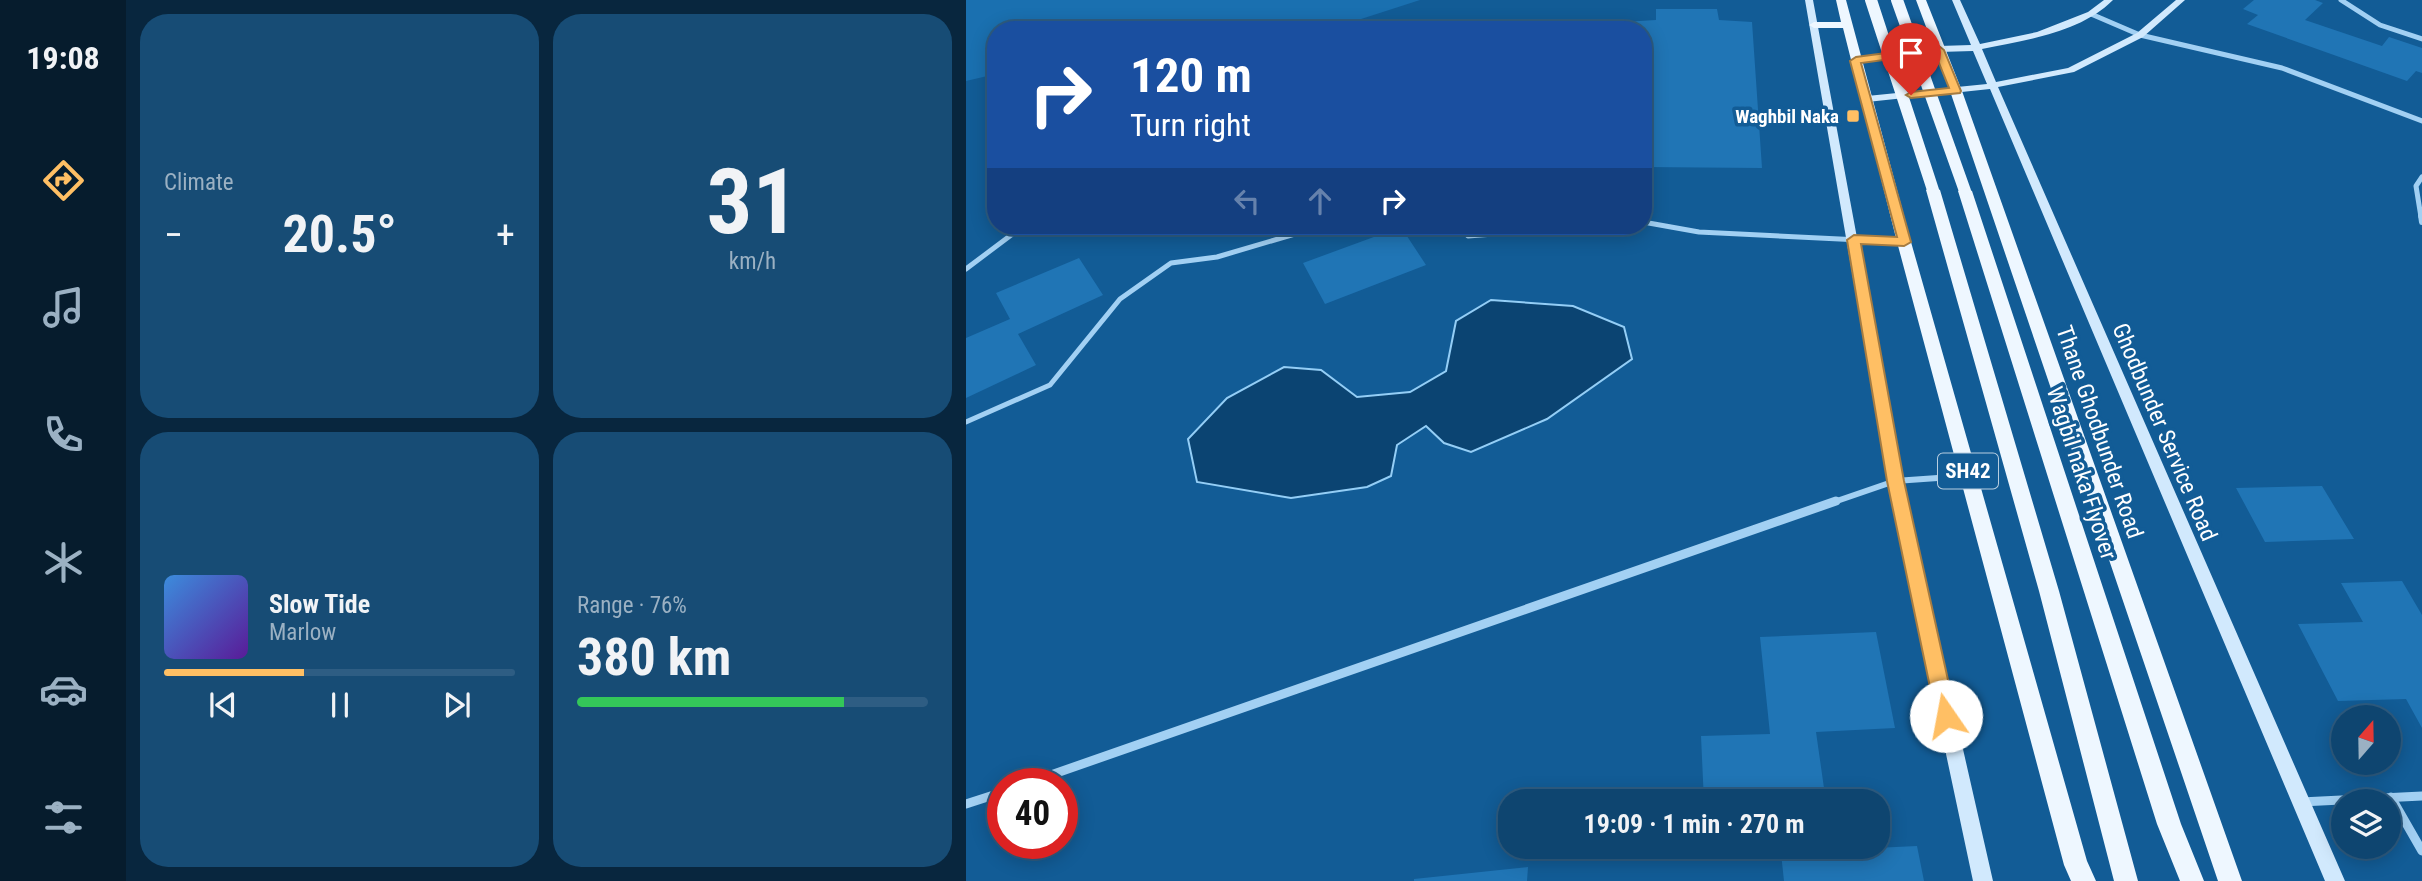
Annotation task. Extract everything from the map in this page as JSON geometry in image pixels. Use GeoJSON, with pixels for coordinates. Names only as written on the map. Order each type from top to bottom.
{"type":"FeatureCollection","features":[{"type":"Feature","properties":{"kind":"main road","name":"SH42"},"geometry":{"type":"LineString","coordinates":[[1841,0],[1904,242],[2076,865],[2084,881]]}},
{"type":"Feature","properties":{"kind":"main road"},"geometry":{"type":"LineString","coordinates":[[1871,0],[1933,190],[1964,296],[2049,591],[2126,881]]}},
{"type":"Feature","properties":{"kind":"main road","name":"Wagbil naka Flyover"},"geometry":{"type":"LineString","coordinates":[[1897,0],[1965,191],[2165,811],[2192,881]]}},
{"type":"Feature","properties":{"kind":"main road","name":"Thane Ghodbunder Road"},"geometry":{"type":"LineString","coordinates":[[1921,0],[1956,91],[2230,881]]}},
{"type":"Feature","properties":{"kind":"main road"},"geometry":{"type":"LineString","coordinates":[[1814,25],[1847,25]]}},
{"type":"Feature","properties":{"kind":"street"},"geometry":{"type":"LineString","coordinates":[[1809,0],[1895,481],[1983,881]]}},
{"type":"Feature","properties":{"kind":"street","name":"Ghodbunder Service Road"},"geometry":{"type":"LineString","coordinates":[[1956,0],[2335,881]]}},
{"type":"Feature","properties":{"kind":"street"},"geometry":{"type":"LineString","coordinates":[[1856,61],[1975,48],[2040,34],[2091,14],[2109,0]]}},
{"type":"Feature","properties":{"kind":"street"},"geometry":{"type":"LineString","coordinates":[[1867,99],[1956,91],[2071,70],[2140,35],[2180,0]]}},
{"type":"Feature","properties":{"kind":"street"},"geometry":{"type":"LineString","coordinates":[[2341,0],[2380,25],[2422,39]]}},
{"type":"Feature","properties":{"kind":"street"},"geometry":{"type":"LineString","coordinates":[[2091,14],[2140,35],[2282,68],[2422,121]]}},
{"type":"Feature","properties":{"kind":"street"},"geometry":{"type":"LineString","coordinates":[[2422,177],[2416,186],[2422,222]]}},
{"type":"Feature","properties":{"kind":"street"},"geometry":{"type":"LineString","coordinates":[[1071,768],[1895,481],[1969,476]]}},
{"type":"Feature","properties":{"kind":"street"},"geometry":{"type":"LineString","coordinates":[[2401,797],[2422,796]]}},
{"type":"Feature","properties":{"kind":"street"},"geometry":{"type":"LineString","coordinates":[[966,804],[987,797]]}},
{"type":"Feature","properties":{"kind":"street"},"geometry":{"type":"LineString","coordinates":[[2301,802],[2331,800]]}},
{"type":"Feature","properties":{"kind":"street"},"geometry":{"type":"LineString","coordinates":[[2401,816],[2422,852]]}},
{"type":"Feature","properties":{"kind":"lane"},"geometry":{"type":"LineString","coordinates":[[1652,224],[1699,232],[1904,242]]}},
{"type":"Feature","properties":{"kind":"lane"},"geometry":{"type":"LineString","coordinates":[[966,269],[1011,235]]}},
{"type":"Feature","properties":{"kind":"lane"},"geometry":{"type":"LineString","coordinates":[[966,422],[1050,385],[1120,299],[1171,264],[1217,257],[1292,235]]}},
{"type":"Feature","properties":{"kind":"shaded area"},"geometry":{"type":"Polygon","coordinates":[[[966,0],[1420,0],[1355,21],[987,21],[987,76],[966,81],[966,0]]]}},
{"type":"Feature","properties":{"kind":"shaded area"},"geometry":{"type":"Polygon","coordinates":[[[1491,300],[1573,306],[1624,327],[1632,359],[1547,419],[1471,452],[1444,443],[1426,426],[1397,445],[1391,476],[1367,487],[1291,498],[1197,482],[1188,439],[1227,398],[1284,367],[1321,370],[1357,397],[1410,392],[1446,371],[1456,321],[1491,300]]]}},
{"type":"Feature","properties":{"kind":"building"},"geometry":{"type":"Polygon","coordinates":[[[2254,0],[2315,0],[2323,3],[2305,20],[2382,46],[2389,37],[2422,48],[2422,73],[2416,71],[2407,81],[2247,24],[2258,15],[2243,9],[2254,0]]]}},
{"type":"Feature","properties":{"kind":"building"},"geometry":{"type":"Polygon","coordinates":[[[1656,9],[1717,9],[1719,20],[1752,22],[1762,168],[1652,167],[1652,21],[1640,21],[1656,20],[1656,9]]]}},
{"type":"Feature","properties":{"kind":"building"},"geometry":{"type":"Polygon","coordinates":[[[1379,235],[1406,235],[1426,265],[1325,304],[1303,263],[1379,235]]]}},
{"type":"Feature","properties":{"kind":"building"},"geometry":{"type":"Polygon","coordinates":[[[1079,258],[1103,295],[1018,334],[1036,365],[966,398],[966,338],[1010,319],[996,293],[1079,258]]]}},
{"type":"Feature","properties":{"kind":"building"},"geometry":{"type":"Polygon","coordinates":[[[2322,486],[2354,539],[2265,542],[2236,488],[2322,486]]]}},
{"type":"Feature","properties":{"kind":"building"},"geometry":{"type":"Polygon","coordinates":[[[2402,581],[2422,615],[2422,728],[2406,699],[2338,701],[2298,624],[2363,622],[2341,583],[2402,581]]]}},
{"type":"Feature","properties":{"kind":"building"},"geometry":{"type":"Polygon","coordinates":[[[1876,632],[1895,728],[1816,732],[1824,789],[1703,789],[1701,736],[1770,734],[1760,637],[1876,632]]]}},
{"type":"Feature","properties":{"kind":"building"},"geometry":{"type":"Polygon","coordinates":[[[1917,846],[1924,881],[1784,881],[1782,859],[1890,859],[1890,847],[1917,846]]]}},
{"type":"Feature","properties":{"kind":"building"},"geometry":{"type":"Polygon","coordinates":[[[1528,867],[1527,881],[1414,881],[1414,879],[1528,867]]]}},
{"type":"Feature","properties":{"kind":"place","name":"Waghbil Naka"},"geometry":{"type":"Point","coordinates":[1853,116]}},
{"type":"Feature","properties":{"kind":"route"},"geometry":{"type":"LineString","coordinates":[[1911,95],[1956,91],[1939,50],[1856,61],[1904,242],[1854,240],[1895,481],[1946,716]]}}]}
